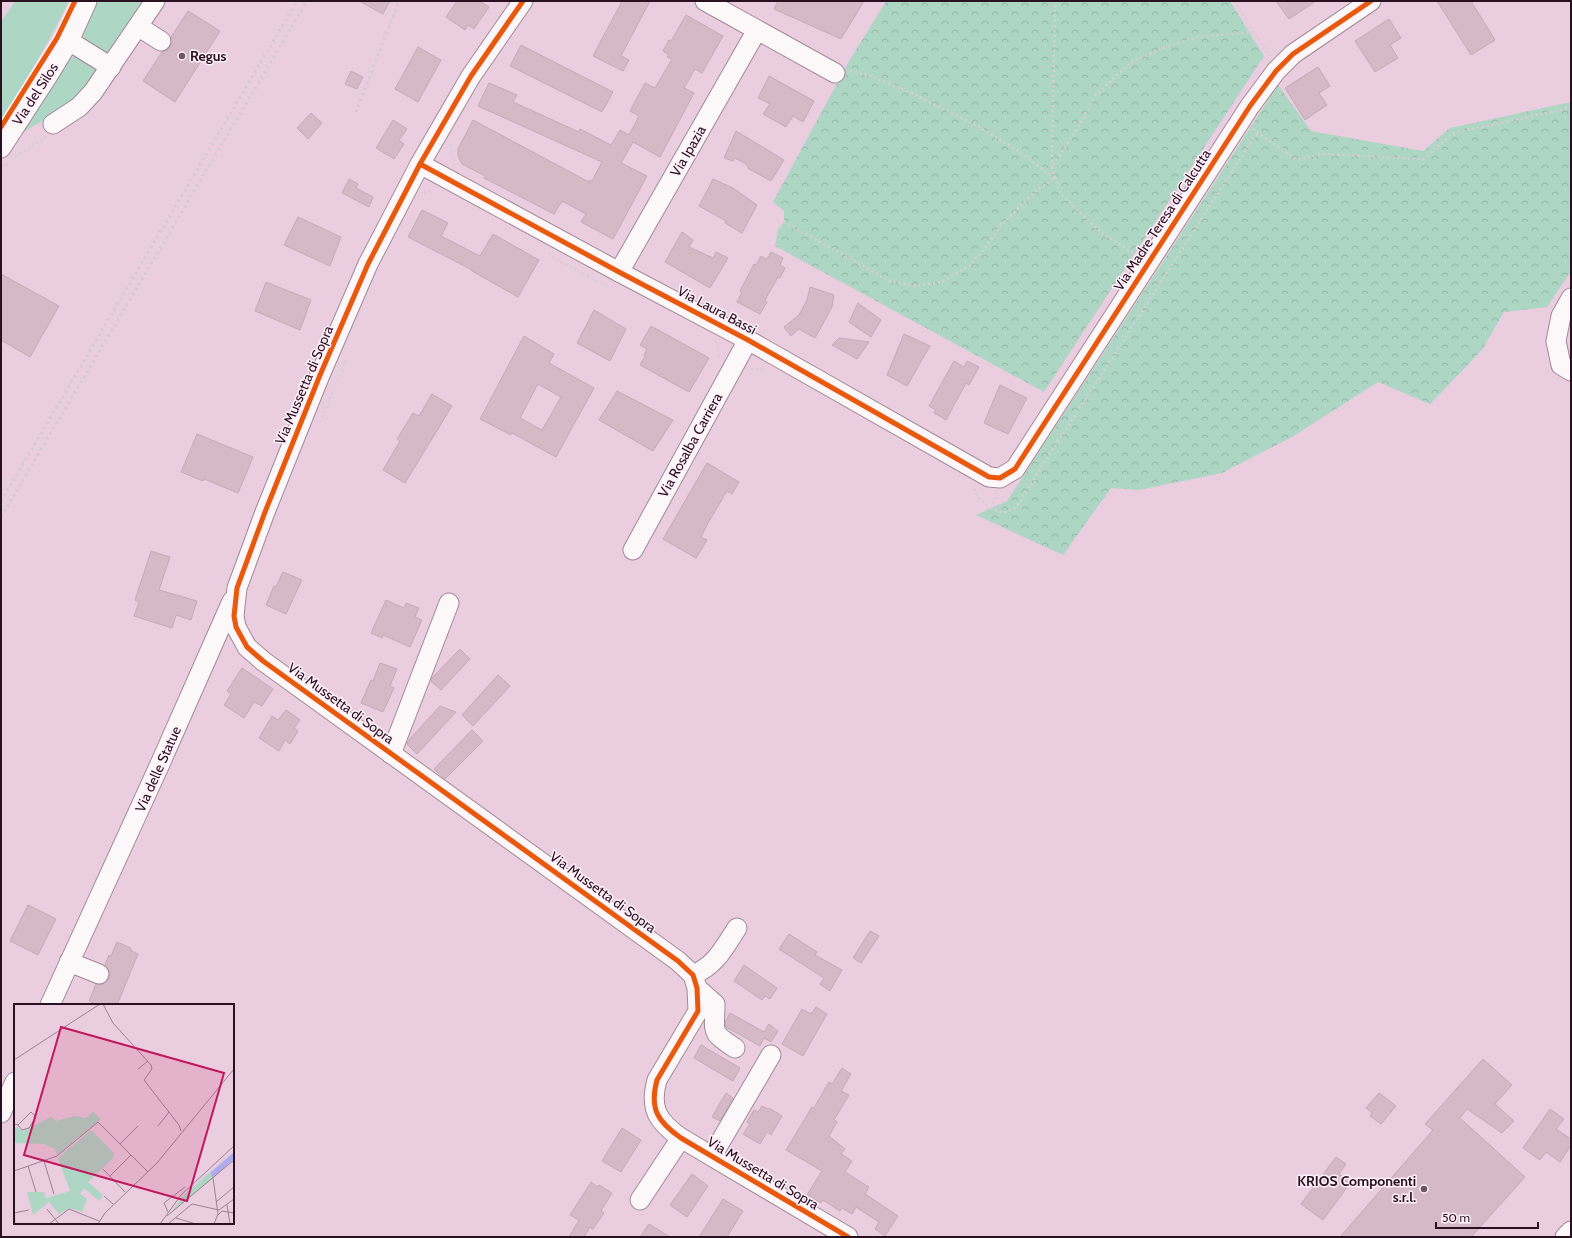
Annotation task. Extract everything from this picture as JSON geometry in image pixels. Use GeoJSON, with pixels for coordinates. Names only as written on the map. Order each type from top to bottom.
{"type":"FeatureCollection","features":[{"type":"Feature","properties":{"kind":"street","name":"Via del Silos"},"geometry":{"type":"LineString","coordinates":[[7,156],[49,74],[68,41],[87,1]]}},
{"type":"Feature","properties":{"kind":"street"},"geometry":{"type":"LineString","coordinates":[[52,129],[79,107],[93,92],[139,27],[155,1]]}},
{"type":"Feature","properties":{"kind":"street","name":"Via Mussetta di Sopra"},"geometry":{"type":"LineString","coordinates":[[523,1],[471,76],[420,164],[368,264],[276,484],[237,588],[234,616],[236,627],[247,647],[263,661],[678,961],[715,1004],[714,1031],[717,1036],[735,1048]]}},
{"type":"Feature","properties":{"kind":"street"},"geometry":{"type":"LineString","coordinates":[[705,1],[757,30],[840,71]]}},
{"type":"Feature","properties":{"kind":"street","name":"Via Madre Teresa di Calcutta"},"geometry":{"type":"LineString","coordinates":[[1000,478],[1015,469],[1241,121],[1276,71],[1293,54],[1371,1]]}},
{"type":"Feature","properties":{"kind":"street"},"geometry":{"type":"LineString","coordinates":[[139,27],[161,42]]}},
{"type":"Feature","properties":{"kind":"street","name":"Via Ipazia"},"geometry":{"type":"LineString","coordinates":[[617,279],[757,30]]}},
{"type":"Feature","properties":{"kind":"street"},"geometry":{"type":"LineString","coordinates":[[68,41],[111,67]]}},
{"type":"Feature","properties":{"kind":"street","name":"Via Laura Bassi"},"geometry":{"type":"LineString","coordinates":[[420,164],[617,279],[748,340],[989,477],[1000,478]]}},
{"type":"Feature","properties":{"kind":"street"},"geometry":{"type":"LineString","coordinates":[[1571,298],[1561,316],[1556,341],[1561,365],[1571,371]]}},
{"type":"Feature","properties":{"kind":"street","name":"Via Rosalba Carriera"},"geometry":{"type":"LineString","coordinates":[[633,550],[748,340]]}},
{"type":"Feature","properties":{"kind":"street","name":"Via delle Statue"},"geometry":{"type":"LineString","coordinates":[[50,1004],[70,951],[160,764],[237,588]]}},
{"type":"Feature","properties":{"kind":"street","name":"Via Mussetta di Sopra"},"geometry":{"type":"LineString","coordinates":[[391,754],[449,603]]}},
{"type":"Feature","properties":{"kind":"street"},"geometry":{"type":"LineString","coordinates":[[695,982],[720,954],[737,928]]}},
{"type":"Feature","properties":{"kind":"street"},"geometry":{"type":"LineString","coordinates":[[70,951],[99,974]]}},
{"type":"Feature","properties":{"kind":"street","name":"Via Mussetta di Sopra"},"geometry":{"type":"LineString","coordinates":[[695,982],[698,1010],[657,1080],[653,1104],[658,1116],[667,1128],[681,1138],[848,1237]]}},
{"type":"Feature","properties":{"kind":"street","name":"Via Mussetta di Sopra"},"geometry":{"type":"LineString","coordinates":[[712,1156],[771,1055]]}},
{"type":"Feature","properties":{"kind":"street"},"geometry":{"type":"LineString","coordinates":[[1,1113],[14,1084]]}},
{"type":"Feature","properties":{"kind":"street"},"geometry":{"type":"LineString","coordinates":[[640,1200],[681,1138]]}},
{"type":"Feature","properties":{"kind":"street"},"geometry":{"type":"LineString","coordinates":[[1565,1237],[1571,1231]]}},
{"type":"Feature","properties":{"kind":"path"},"geometry":{"type":"LineString","coordinates":[[1055,1],[1052,167],[1055,178],[1061,195],[1103,234],[1133,253]]}},
{"type":"Feature","properties":{"kind":"path"},"geometry":{"type":"LineString","coordinates":[[1234,1],[1270,57]]}},
{"type":"Feature","properties":{"kind":"path"},"geometry":{"type":"LineString","coordinates":[[1052,167],[1080,124],[1096,95],[1131,62],[1169,46],[1198,37],[1253,32]]}},
{"type":"Feature","properties":{"kind":"path"},"geometry":{"type":"LineString","coordinates":[[840,71],[870,76],[914,94],[978,126],[1018,151],[1055,178]]}},
{"type":"Feature","properties":{"kind":"path"},"geometry":{"type":"LineString","coordinates":[[1241,121],[1297,160],[1322,154],[1423,159],[1453,133],[1571,108]]}},
{"type":"Feature","properties":{"kind":"path"},"geometry":{"type":"LineString","coordinates":[[1,169],[7,156],[52,129]]}},
{"type":"Feature","properties":{"kind":"path"},"geometry":{"type":"LineString","coordinates":[[969,485],[976,490],[980,500],[992,508],[1003,513],[1016,507],[1259,133]]}},
{"type":"Feature","properties":{"kind":"path"},"geometry":{"type":"LineString","coordinates":[[420,196],[426,191],[444,190],[450,181],[456,166],[450,144],[454,138]]}},
{"type":"Feature","properties":{"kind":"path"},"geometry":{"type":"LineString","coordinates":[[784,222],[890,281],[916,286],[941,282],[969,266],[983,251],[1002,224],[1038,189],[1055,178]]}},
{"type":"Feature","properties":{"kind":"path"},"geometry":{"type":"LineString","coordinates":[[545,247],[552,257],[604,285],[617,279]]}},
{"type":"Feature","properties":{"kind":"path"},"geometry":{"type":"LineString","coordinates":[[714,339],[718,347],[719,360],[742,375],[752,369],[768,369]]}},
{"type":"Feature","properties":{"kind":"path"},"geometry":{"type":"LineString","coordinates":[[320,424],[348,354]]}},
{"type":"Feature","properties":{"kind":"path"},"geometry":{"type":"LineString","coordinates":[[992,508],[1000,478]]}},
{"type":"Feature","properties":{"kind":"green space"},"geometry":{"type":"Polygon","coordinates":[[[15,1],[69,1],[37,61],[1,120],[1,22],[15,1]]]}},
{"type":"Feature","properties":{"kind":"green space"},"geometry":{"type":"Polygon","coordinates":[[[98,1],[146,1],[111,53],[104,52],[84,41],[83,33],[98,1]]]}},
{"type":"Feature","properties":{"kind":"green space"},"geometry":{"type":"Polygon","coordinates":[[[886,1],[1230,1],[1264,56],[1044,392],[775,246],[778,230],[784,222],[784,211],[773,202],[848,63],[886,1]]]}},
{"type":"Feature","properties":{"kind":"green space"},"geometry":{"type":"Polygon","coordinates":[[[73,57],[85,60],[89,63],[95,69],[98,76],[67,106],[17,136],[69,58],[73,57]]]}},
{"type":"Feature","properties":{"kind":"green space"},"geometry":{"type":"Polygon","coordinates":[[[1278,85],[1311,131],[1423,151],[1450,128],[1571,102],[1571,271],[1547,307],[1504,312],[1482,350],[1430,404],[1378,382],[1292,437],[1222,473],[1139,490],[1111,488],[1063,555],[976,515],[1007,501],[1278,85]]]}},
{"type":"Feature","properties":{"kind":"building"},"geometry":{"type":"Polygon","coordinates":[[[359,1],[390,1],[383,14],[359,1]]]}},
{"type":"Feature","properties":{"kind":"building"},"geometry":{"type":"Polygon","coordinates":[[[457,1],[479,1],[489,7],[474,29],[468,25],[465,30],[446,17],[457,1]]]}},
{"type":"Feature","properties":{"kind":"building"},"geometry":{"type":"Polygon","coordinates":[[[622,1],[650,1],[621,56],[629,60],[623,71],[593,56],[622,1]]]}},
{"type":"Feature","properties":{"kind":"building"},"geometry":{"type":"Polygon","coordinates":[[[778,1],[864,1],[841,39],[774,9],[778,1]]]}},
{"type":"Feature","properties":{"kind":"building"},"geometry":{"type":"Polygon","coordinates":[[[1276,1],[1316,1],[1289,19],[1276,1]]]}},
{"type":"Feature","properties":{"kind":"building"},"geometry":{"type":"Polygon","coordinates":[[[1437,1],[1471,1],[1495,40],[1471,55],[1437,1]]]}},
{"type":"Feature","properties":{"kind":"building","name":"Regus"},"geometry":{"type":"Polygon","coordinates":[[[188,11],[220,31],[175,102],[143,81],[162,52],[166,51],[170,47],[172,42],[171,37],[188,11]]]}},
{"type":"Feature","properties":{"kind":"building"},"geometry":{"type":"Polygon","coordinates":[[[686,15],[723,36],[702,73],[695,69],[684,88],[694,93],[660,157],[633,142],[621,163],[647,176],[613,239],[581,222],[586,214],[562,201],[554,214],[484,178],[485,176],[462,164],[458,156],[458,149],[473,120],[589,182],[590,180],[592,181],[602,162],[478,106],[489,83],[517,95],[513,102],[579,132],[580,129],[611,145],[620,130],[629,135],[639,116],[630,111],[645,83],[655,88],[672,59],[667,57],[669,55],[663,51],[669,40],[671,41],[686,15]]]}},
{"type":"Feature","properties":{"kind":"building"},"geometry":{"type":"Polygon","coordinates":[[[1389,19],[1401,38],[1390,45],[1398,58],[1375,72],[1355,41],[1389,19]]]}},
{"type":"Feature","properties":{"kind":"building"},"geometry":{"type":"Polygon","coordinates":[[[521,45],[613,92],[602,112],[510,66],[521,45]]]}},
{"type":"Feature","properties":{"kind":"building"},"geometry":{"type":"Polygon","coordinates":[[[418,47],[441,60],[418,102],[395,89],[418,47]]]}},
{"type":"Feature","properties":{"kind":"building"},"geometry":{"type":"Polygon","coordinates":[[[1318,67],[1330,86],[1319,93],[1327,105],[1305,120],[1285,88],[1318,67]]]}},
{"type":"Feature","properties":{"kind":"building"},"geometry":{"type":"Polygon","coordinates":[[[351,71],[363,77],[357,89],[345,84],[351,71]]]}},
{"type":"Feature","properties":{"kind":"building"},"geometry":{"type":"Polygon","coordinates":[[[769,76],[814,101],[803,122],[793,116],[786,127],[763,114],[770,104],[758,98],[769,76]]]}},
{"type":"Feature","properties":{"kind":"building"},"geometry":{"type":"Polygon","coordinates":[[[311,113],[322,123],[308,139],[297,128],[311,113]]]}},
{"type":"Feature","properties":{"kind":"building"},"geometry":{"type":"Polygon","coordinates":[[[393,120],[407,129],[399,140],[404,144],[394,159],[376,148],[393,120]]]}},
{"type":"Feature","properties":{"kind":"building"},"geometry":{"type":"Polygon","coordinates":[[[736,131],[784,160],[771,181],[749,169],[746,164],[735,158],[733,161],[724,158],[736,131]]]}},
{"type":"Feature","properties":{"kind":"building"},"geometry":{"type":"Polygon","coordinates":[[[349,179],[358,184],[356,188],[373,197],[369,207],[342,193],[349,179]]]}},
{"type":"Feature","properties":{"kind":"building"},"geometry":{"type":"Polygon","coordinates":[[[713,179],[733,188],[757,205],[742,233],[725,223],[726,221],[699,206],[713,179]]]}},
{"type":"Feature","properties":{"kind":"building"},"geometry":{"type":"Polygon","coordinates":[[[422,210],[448,223],[441,236],[480,256],[493,234],[539,260],[518,297],[472,270],[408,237],[422,210]]]}},
{"type":"Feature","properties":{"kind":"building"},"geometry":{"type":"Polygon","coordinates":[[[298,217],[341,237],[330,266],[284,245],[298,217]]]}},
{"type":"Feature","properties":{"kind":"building"},"geometry":{"type":"Polygon","coordinates":[[[682,232],[693,240],[689,247],[713,258],[716,252],[728,258],[710,288],[665,262],[682,232]]]}},
{"type":"Feature","properties":{"kind":"building"},"geometry":{"type":"Polygon","coordinates":[[[771,252],[783,258],[780,265],[785,268],[765,300],[767,302],[760,314],[737,302],[742,292],[740,291],[754,264],[756,265],[761,256],[767,259],[771,252]]]}},
{"type":"Feature","properties":{"kind":"building"},"geometry":{"type":"Polygon","coordinates":[[[1,274],[59,306],[30,357],[1,340],[1,274]]]}},
{"type":"Feature","properties":{"kind":"building"},"geometry":{"type":"Polygon","coordinates":[[[266,282],[311,300],[300,330],[255,311],[266,282]]]}},
{"type":"Feature","properties":{"kind":"building"},"geometry":{"type":"Polygon","coordinates":[[[810,287],[834,295],[832,307],[815,338],[799,329],[791,336],[784,327],[799,315],[807,300],[810,287]]]}},
{"type":"Feature","properties":{"kind":"building"},"geometry":{"type":"Polygon","coordinates":[[[858,303],[881,320],[871,337],[849,322],[858,303]]]}},
{"type":"Feature","properties":{"kind":"building"},"geometry":{"type":"Polygon","coordinates":[[[594,310],[626,329],[610,361],[577,343],[594,310]]]}},
{"type":"Feature","properties":{"kind":"building"},"geometry":{"type":"Polygon","coordinates":[[[651,326],[709,358],[689,392],[640,365],[647,349],[640,345],[651,326]]]}},
{"type":"Feature","properties":{"kind":"building"},"geometry":{"type":"Polygon","coordinates":[[[904,334],[930,346],[907,386],[887,375],[904,334]]]}},
{"type":"Feature","properties":{"kind":"building"},"geometry":{"type":"Polygon","coordinates":[[[524,336],[554,354],[549,363],[594,388],[556,457],[512,433],[511,435],[480,419],[524,336]],[[538,384],[520,418],[542,430],[561,397],[538,384]]]}},
{"type":"Feature","properties":{"kind":"building"},"geometry":{"type":"Polygon","coordinates":[[[839,338],[869,342],[857,359],[832,345],[839,338]]]}},
{"type":"Feature","properties":{"kind":"building"},"geometry":{"type":"Polygon","coordinates":[[[954,361],[964,367],[967,361],[979,367],[969,385],[966,383],[946,420],[934,413],[936,410],[929,406],[954,361]]]}},
{"type":"Feature","properties":{"kind":"building"},"geometry":{"type":"Polygon","coordinates":[[[1000,385],[1027,398],[1008,434],[984,423],[1000,385]]]}},
{"type":"Feature","properties":{"kind":"building"},"geometry":{"type":"Polygon","coordinates":[[[617,391],[673,420],[653,451],[599,420],[617,391]]]}},
{"type":"Feature","properties":{"kind":"building"},"geometry":{"type":"Polygon","coordinates":[[[432,394],[452,406],[405,483],[383,470],[400,441],[397,439],[413,413],[419,416],[432,394]]]}},
{"type":"Feature","properties":{"kind":"building"},"geometry":{"type":"Polygon","coordinates":[[[197,434],[253,457],[238,493],[204,479],[203,481],[181,472],[197,434]]]}},
{"type":"Feature","properties":{"kind":"building"},"geometry":{"type":"Polygon","coordinates":[[[707,463],[739,482],[732,494],[727,491],[708,523],[701,537],[707,540],[696,558],[663,539],[707,463]]]}},
{"type":"Feature","properties":{"kind":"building"},"geometry":{"type":"Polygon","coordinates":[[[151,551],[170,557],[159,590],[197,601],[191,620],[176,615],[172,628],[134,616],[139,602],[135,600],[151,551]]]}},
{"type":"Feature","properties":{"kind":"building"},"geometry":{"type":"Polygon","coordinates":[[[283,572],[302,580],[286,614],[266,605],[274,586],[276,587],[283,572]]]}},
{"type":"Feature","properties":{"kind":"building"},"geometry":{"type":"Polygon","coordinates":[[[386,600],[404,608],[406,603],[419,608],[415,617],[422,620],[410,647],[383,635],[382,638],[371,633],[386,600]]]}},
{"type":"Feature","properties":{"kind":"building"},"geometry":{"type":"Polygon","coordinates":[[[460,649],[470,659],[441,690],[431,681],[432,678],[460,649]]]}},
{"type":"Feature","properties":{"kind":"building"},"geometry":{"type":"Polygon","coordinates":[[[380,663],[397,669],[390,686],[394,688],[383,712],[361,703],[371,680],[373,681],[380,663]]]}},
{"type":"Feature","properties":{"kind":"building"},"geometry":{"type":"Polygon","coordinates":[[[242,668],[273,689],[262,706],[254,702],[244,718],[224,705],[231,694],[227,691],[242,668]]]}},
{"type":"Feature","properties":{"kind":"building"},"geometry":{"type":"Polygon","coordinates":[[[498,675],[510,686],[473,726],[462,715],[498,675]]]}},
{"type":"Feature","properties":{"kind":"building"},"geometry":{"type":"Polygon","coordinates":[[[440,706],[456,712],[417,754],[407,744],[408,741],[440,706]]]}},
{"type":"Feature","properties":{"kind":"building"},"geometry":{"type":"Polygon","coordinates":[[[286,710],[300,720],[294,728],[298,731],[290,744],[285,740],[279,751],[259,738],[272,716],[278,720],[286,710]]]}},
{"type":"Feature","properties":{"kind":"building"},"geometry":{"type":"Polygon","coordinates":[[[472,730],[483,741],[445,779],[434,769],[472,730]]]}},
{"type":"Feature","properties":{"kind":"building"},"geometry":{"type":"Polygon","coordinates":[[[28,905],[56,919],[38,955],[10,941],[28,905]]]}},
{"type":"Feature","properties":{"kind":"building"},"geometry":{"type":"Polygon","coordinates":[[[870,931],[879,936],[861,963],[853,958],[870,931]]]}},
{"type":"Feature","properties":{"kind":"building"},"geometry":{"type":"Polygon","coordinates":[[[789,934],[817,952],[815,955],[842,970],[830,991],[820,984],[824,978],[779,949],[789,934]]]}},
{"type":"Feature","properties":{"kind":"building"},"geometry":{"type":"Polygon","coordinates":[[[117,942],[131,948],[130,950],[138,954],[117,1004],[96,1004],[89,1001],[96,984],[101,985],[109,978],[110,972],[105,965],[109,955],[111,956],[117,942]]]}},
{"type":"Feature","properties":{"kind":"building"},"geometry":{"type":"Polygon","coordinates":[[[744,965],[777,988],[770,999],[765,996],[762,1000],[734,981],[744,965]]]}},
{"type":"Feature","properties":{"kind":"building"},"geometry":{"type":"Polygon","coordinates":[[[816,1007],[827,1014],[803,1056],[782,1044],[802,1009],[811,1014],[816,1007]]]}},
{"type":"Feature","properties":{"kind":"building"},"geometry":{"type":"Polygon","coordinates":[[[730,1013],[764,1032],[769,1024],[778,1031],[771,1042],[764,1038],[760,1046],[726,1027],[725,1022],[730,1013]]]}},
{"type":"Feature","properties":{"kind":"building"},"geometry":{"type":"Polygon","coordinates":[[[701,1045],[740,1068],[733,1081],[694,1058],[701,1045]]]}},
{"type":"Feature","properties":{"kind":"building"},"geometry":{"type":"Polygon","coordinates":[[[1483,1059],[1512,1085],[1495,1104],[1514,1121],[1502,1133],[1467,1109],[1460,1118],[1525,1177],[1471,1237],[1340,1237],[1433,1130],[1425,1124],[1483,1059]]]}},
{"type":"Feature","properties":{"kind":"building"},"geometry":{"type":"Polygon","coordinates":[[[842,1068],[851,1074],[841,1091],[849,1095],[834,1120],[837,1122],[829,1136],[845,1149],[841,1154],[852,1161],[845,1172],[869,1187],[865,1194],[898,1216],[885,1236],[875,1229],[879,1222],[856,1207],[852,1214],[842,1208],[840,1211],[823,1200],[821,1203],[807,1195],[822,1171],[786,1150],[812,1107],[814,1108],[829,1082],[832,1084],[842,1068]]]}},
{"type":"Feature","properties":{"kind":"building"},"geometry":{"type":"Polygon","coordinates":[[[726,1093],[733,1098],[720,1121],[712,1117],[726,1093]]]}},
{"type":"Feature","properties":{"kind":"building"},"geometry":{"type":"Polygon","coordinates":[[[1379,1093],[1396,1106],[1381,1124],[1370,1116],[1372,1113],[1366,1108],[1379,1093]]]}},
{"type":"Feature","properties":{"kind":"building"},"geometry":{"type":"Polygon","coordinates":[[[762,1106],[768,1109],[769,1108],[782,1116],[771,1135],[767,1132],[760,1144],[743,1134],[750,1124],[747,1122],[754,1110],[758,1112],[762,1106]]]}},
{"type":"Feature","properties":{"kind":"building"},"geometry":{"type":"Polygon","coordinates":[[[1550,1109],[1564,1119],[1556,1129],[1571,1139],[1571,1145],[1560,1162],[1546,1152],[1540,1160],[1523,1148],[1550,1109]]]}},
{"type":"Feature","properties":{"kind":"building"},"geometry":{"type":"Polygon","coordinates":[[[622,1128],[641,1140],[621,1172],[602,1161],[622,1128]]]}},
{"type":"Feature","properties":{"kind":"building"},"geometry":{"type":"Polygon","coordinates":[[[1336,1157],[1346,1164],[1339,1174],[1351,1182],[1323,1220],[1301,1204],[1336,1157]]]}},
{"type":"Feature","properties":{"kind":"building"},"geometry":{"type":"Polygon","coordinates":[[[692,1174],[708,1186],[687,1217],[670,1205],[692,1174]]]}},
{"type":"Feature","properties":{"kind":"building"},"geometry":{"type":"Polygon","coordinates":[[[591,1182],[612,1193],[601,1211],[604,1213],[593,1229],[590,1227],[584,1237],[569,1237],[579,1220],[570,1215],[591,1182]]]}},
{"type":"Feature","properties":{"kind":"building"},"geometry":{"type":"Polygon","coordinates":[[[723,1199],[743,1211],[727,1237],[699,1237],[723,1199]]]}},
{"type":"Feature","properties":{"kind":"building"},"geometry":{"type":"Polygon","coordinates":[[[649,1224],[670,1237],[640,1237],[649,1224]]]}},
{"type":"Feature","properties":{"kind":"railway"},"geometry":{"type":"LineString","coordinates":[[1,501],[297,1]]}},
{"type":"Feature","properties":{"kind":"railway"},"geometry":{"type":"LineString","coordinates":[[1,517],[307,1]]}},
{"type":"Feature","properties":{"kind":"railway"},"geometry":{"type":"LineString","coordinates":[[356,112],[399,1]]}},
{"type":"Feature","properties":{"kind":"cycle path"},"geometry":{"type":"LineString","coordinates":[[1,127],[57,38],[75,1]]}},
{"type":"Feature","properties":{"kind":"cycle path"},"geometry":{"type":"LineString","coordinates":[[523,1],[471,76],[420,164],[368,264],[320,375],[265,512],[237,588],[234,616],[236,627],[247,647],[263,661],[678,961],[693,975],[697,988],[698,1011],[657,1080],[654,1099],[657,1114],[666,1126],[681,1138],[848,1237]]}},
{"type":"Feature","properties":{"kind":"cycle path"},"geometry":{"type":"LineString","coordinates":[[420,164],[748,340],[989,477],[1000,478],[1015,469],[1250,106],[1276,71],[1293,54],[1371,1]]}},
{"type":"Feature","properties":{"kind":"place","name":"Regus"},"geometry":{"type":"Point","coordinates":[182,56]}},
{"type":"Feature","properties":{"kind":"place","name":"KRIOS Componenti s.r.l."},"geometry":{"type":"Point","coordinates":[1424,1189]}}]}
